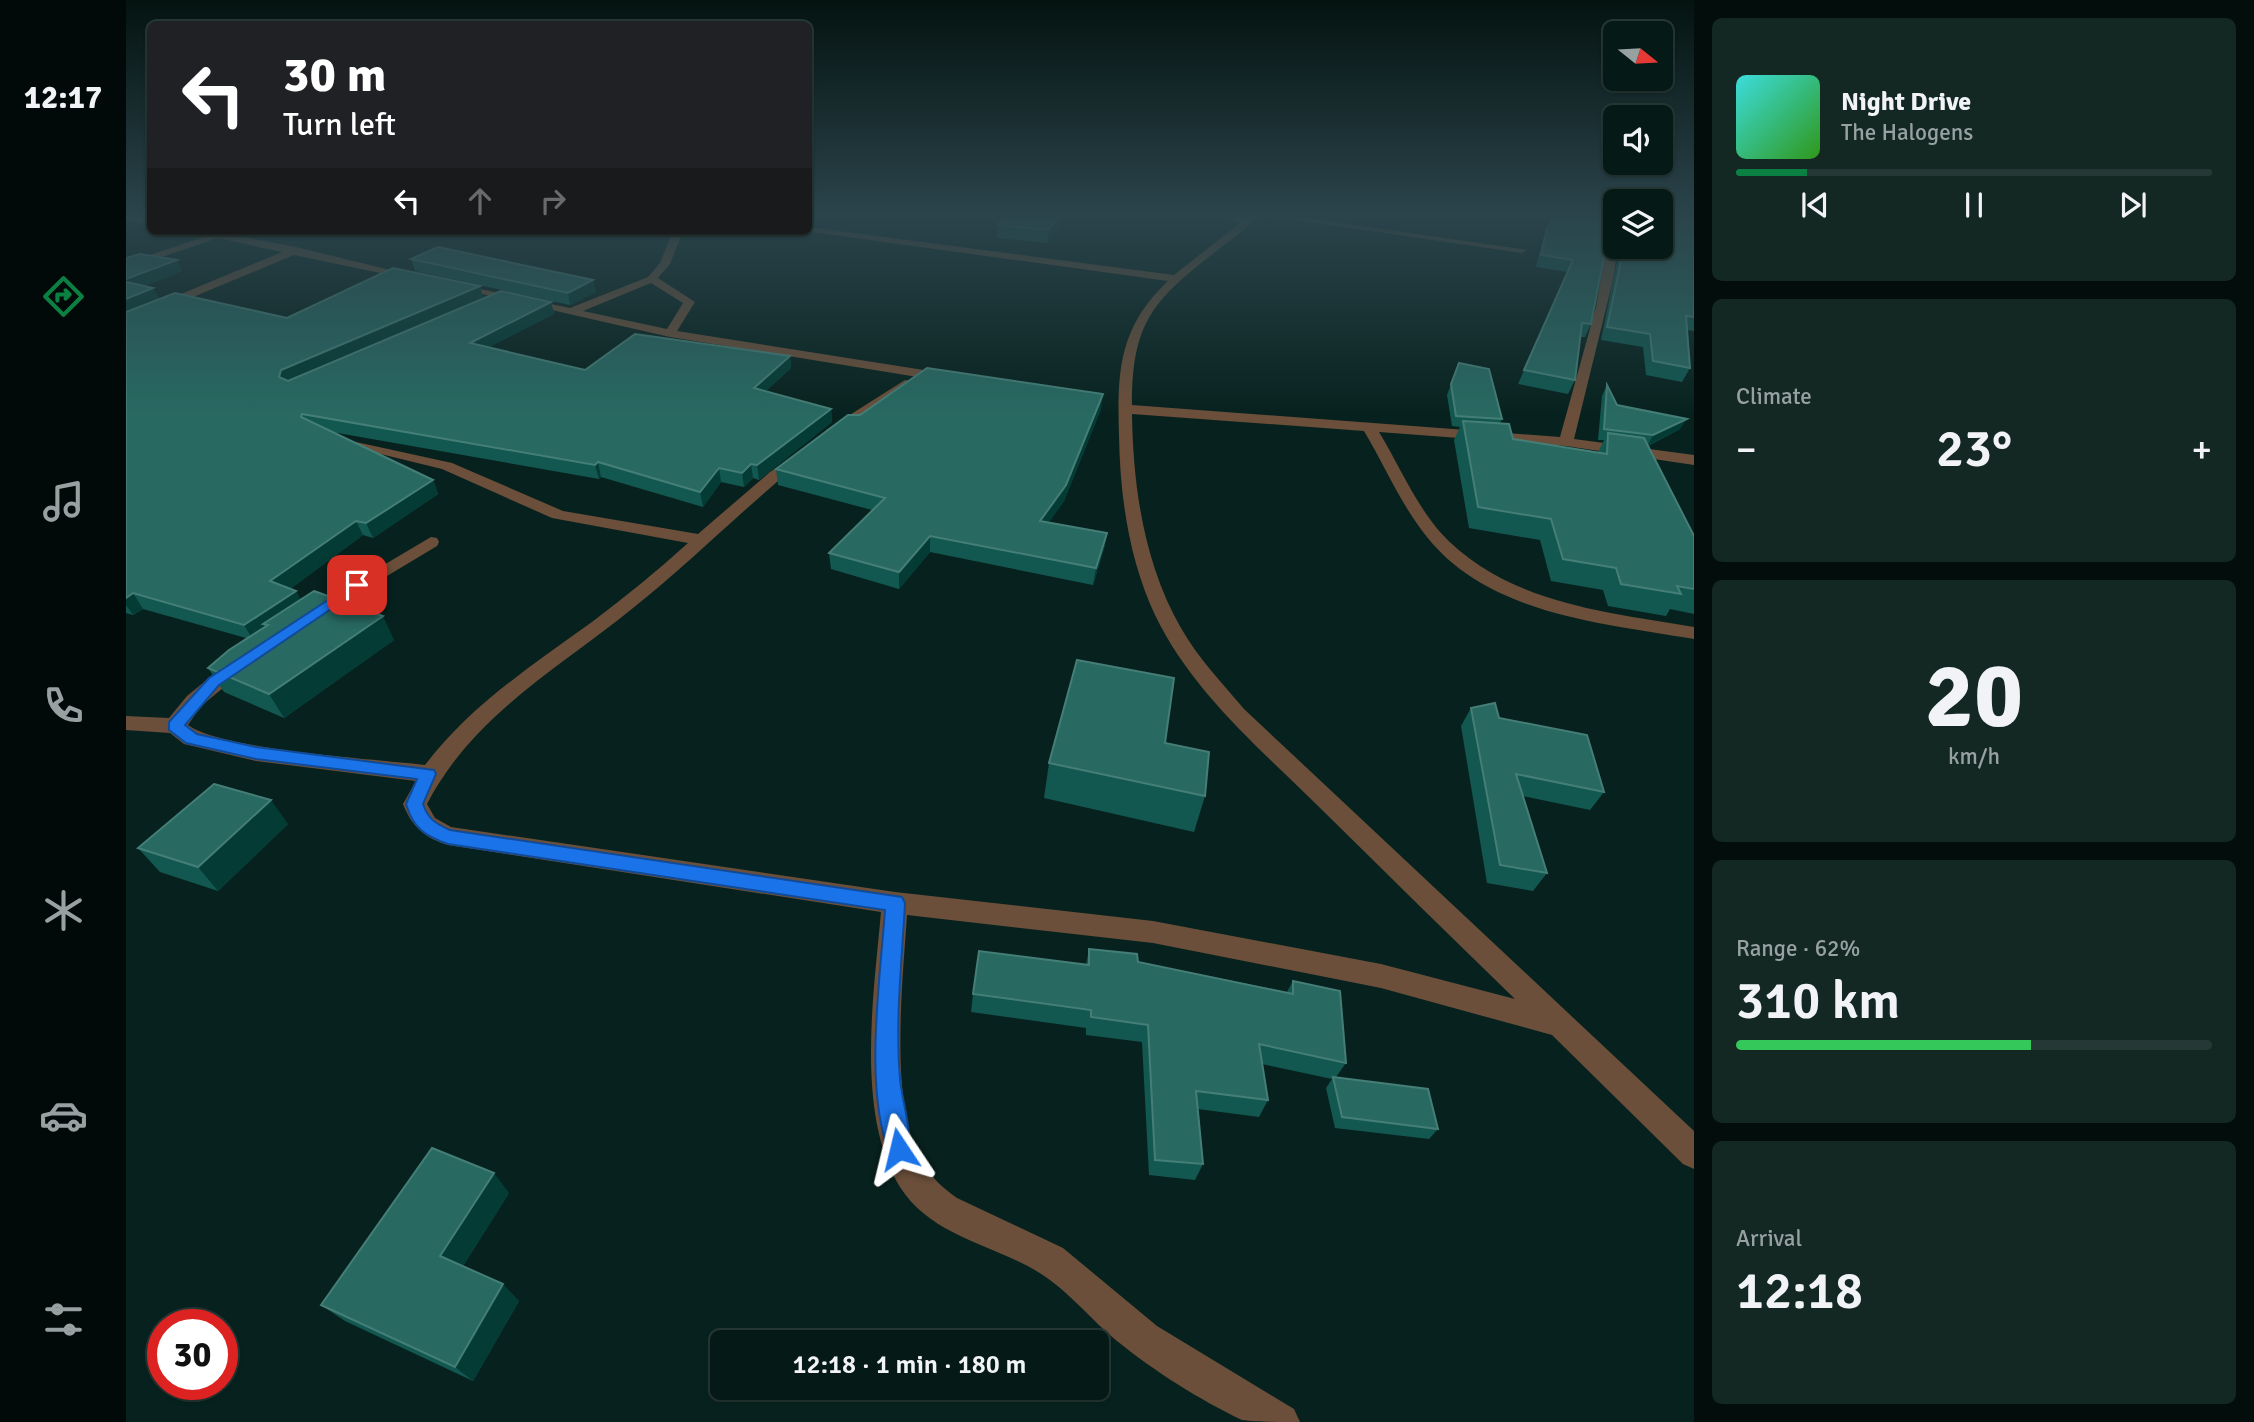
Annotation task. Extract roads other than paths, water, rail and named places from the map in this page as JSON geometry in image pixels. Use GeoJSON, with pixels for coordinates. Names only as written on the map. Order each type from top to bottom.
{"type":"FeatureCollection","features":[{"type":"Feature","properties":{"kind":"street"},"geometry":{"type":"LineString","coordinates":[[126,321],[221,281]]}},
{"type":"Feature","properties":{"kind":"street"},"geometry":{"type":"LineString","coordinates":[[570,312],[644,281]]}},
{"type":"Feature","properties":{"kind":"street"},"geometry":{"type":"LineString","coordinates":[[657,281],[689,302],[670,333]]}},
{"type":"Feature","properties":{"kind":"street"},"geometry":{"type":"LineString","coordinates":[[1175,281],[1138,324],[1131,342],[1121,401],[1134,519],[1152,580],[1171,628],[1203,674],[1237,714],[1694,1153]]}},
{"type":"Feature","properties":{"kind":"street"},"geometry":{"type":"LineString","coordinates":[[1566,442],[1598,326],[1607,281]]}},
{"type":"Feature","properties":{"kind":"street"},"geometry":{"type":"LineString","coordinates":[[438,283],[670,333],[950,378]]}},
{"type":"Feature","properties":{"kind":"street"},"geometry":{"type":"LineString","coordinates":[[478,308],[502,297]]}},
{"type":"Feature","properties":{"kind":"street"},"geometry":{"type":"LineString","coordinates":[[924,374],[824,437],[744,501],[626,605],[483,715],[446,750],[428,774],[415,804],[419,818],[430,829],[448,836],[895,903],[1153,932],[1267,952],[1381,976],[1558,1024]]}},
{"type":"Feature","properties":{"kind":"street"},"geometry":{"type":"LineString","coordinates":[[1121,401],[1370,429],[1566,442],[1694,460]]}},
{"type":"Feature","properties":{"kind":"street"},"geometry":{"type":"LineString","coordinates":[[1370,429],[1433,534],[1460,561],[1486,580],[1572,609],[1694,633]]}},
{"type":"Feature","properties":{"kind":"street"},"geometry":{"type":"LineString","coordinates":[[362,445],[447,466],[558,515],[635,531],[702,540]]}},
{"type":"Feature","properties":{"kind":"street"},"geometry":{"type":"LineString","coordinates":[[290,628],[431,542]]}},
{"type":"Feature","properties":{"kind":"street"},"geometry":{"type":"LineString","coordinates":[[175,726],[214,682],[258,651]]}},
{"type":"Feature","properties":{"kind":"street"},"geometry":{"type":"LineString","coordinates":[[126,723],[175,726],[192,739],[256,753],[428,774]]}},
{"type":"Feature","properties":{"kind":"street"},"geometry":{"type":"LineString","coordinates":[[895,903],[887,1070],[899,1149],[912,1177],[931,1200],[976,1226],[1051,1261],[1142,1338],[1281,1422]]}}]}
